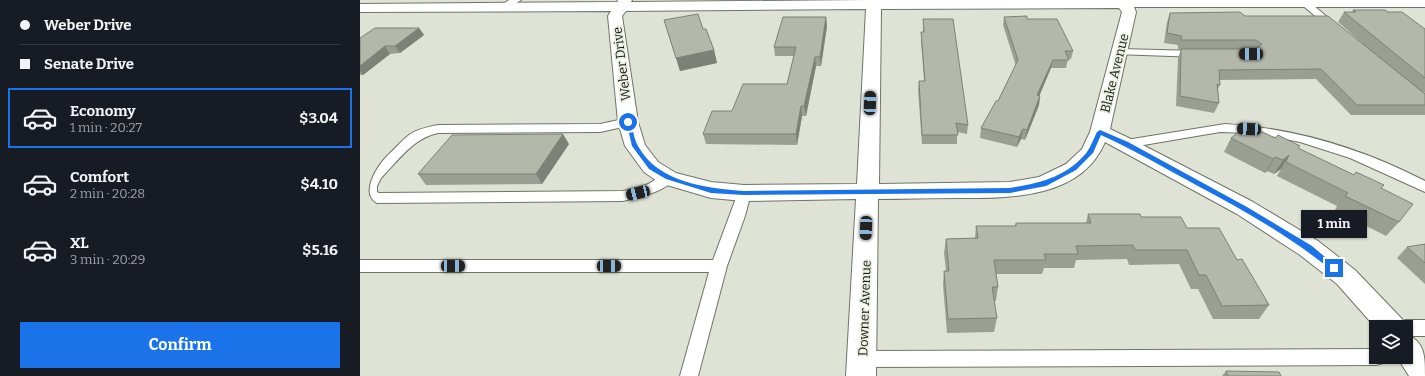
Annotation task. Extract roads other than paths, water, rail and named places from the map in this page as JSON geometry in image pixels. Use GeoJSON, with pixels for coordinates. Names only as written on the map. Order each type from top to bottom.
{"type":"FeatureCollection","features":[{"type":"Feature","properties":{"kind":"street","name":"Downer Avenue"},"geometry":{"type":"LineString","coordinates":[[862,368],[874,2]]}},
{"type":"Feature","properties":{"kind":"street"},"geometry":{"type":"LineString","coordinates":[[368,8],[510,3],[1123,2],[1418,4]]}},
{"type":"Feature","properties":{"kind":"street","name":"Blake Avenue"},"geometry":{"type":"LineString","coordinates":[[867,192],[1010,190],[1044,184],[1074,169],[1091,152],[1100,132],[1129,12],[1123,2]]}},
{"type":"Feature","properties":{"kind":"street","name":"Weber Drive"},"geometry":{"type":"LineString","coordinates":[[623,3],[615,16],[628,122],[635,146],[651,167],[668,178],[711,190],[744,193],[867,192]]}},
{"type":"Feature","properties":{"kind":"street"},"geometry":{"type":"LineString","coordinates":[[1100,132],[1126,144],[1245,208],[1309,248],[1346,278],[1385,320]]}},
{"type":"Feature","properties":{"kind":"lane"},"geometry":{"type":"LineString","coordinates":[[1305,3],[1341,33]]}},
{"type":"Feature","properties":{"kind":"lane"},"geometry":{"type":"LineString","coordinates":[[1119,52],[1152,54],[1213,54]]}},
{"type":"Feature","properties":{"kind":"lane"},"geometry":{"type":"LineString","coordinates":[[628,122],[600,128],[438,129],[424,132],[413,138],[376,176],[370,186],[370,194],[377,198],[622,196],[652,188],[668,178]]}},
{"type":"Feature","properties":{"kind":"lane"},"geometry":{"type":"LineString","coordinates":[[1126,144],[1223,128],[1262,130],[1298,138],[1359,156],[1409,178],[1425,187]]}},
{"type":"Feature","properties":{"kind":"lane"},"geometry":{"type":"LineString","coordinates":[[688,376],[719,266],[738,216],[744,193]]}},
{"type":"Feature","properties":{"kind":"lane"},"geometry":{"type":"LineString","coordinates":[[360,266],[719,266]]}},
{"type":"Feature","properties":{"kind":"lane"},"geometry":{"type":"LineString","coordinates":[[1413,328],[1425,328]]}},
{"type":"Feature","properties":{"kind":"lane"},"geometry":{"type":"LineString","coordinates":[[862,368],[1369,357]]}}]}
